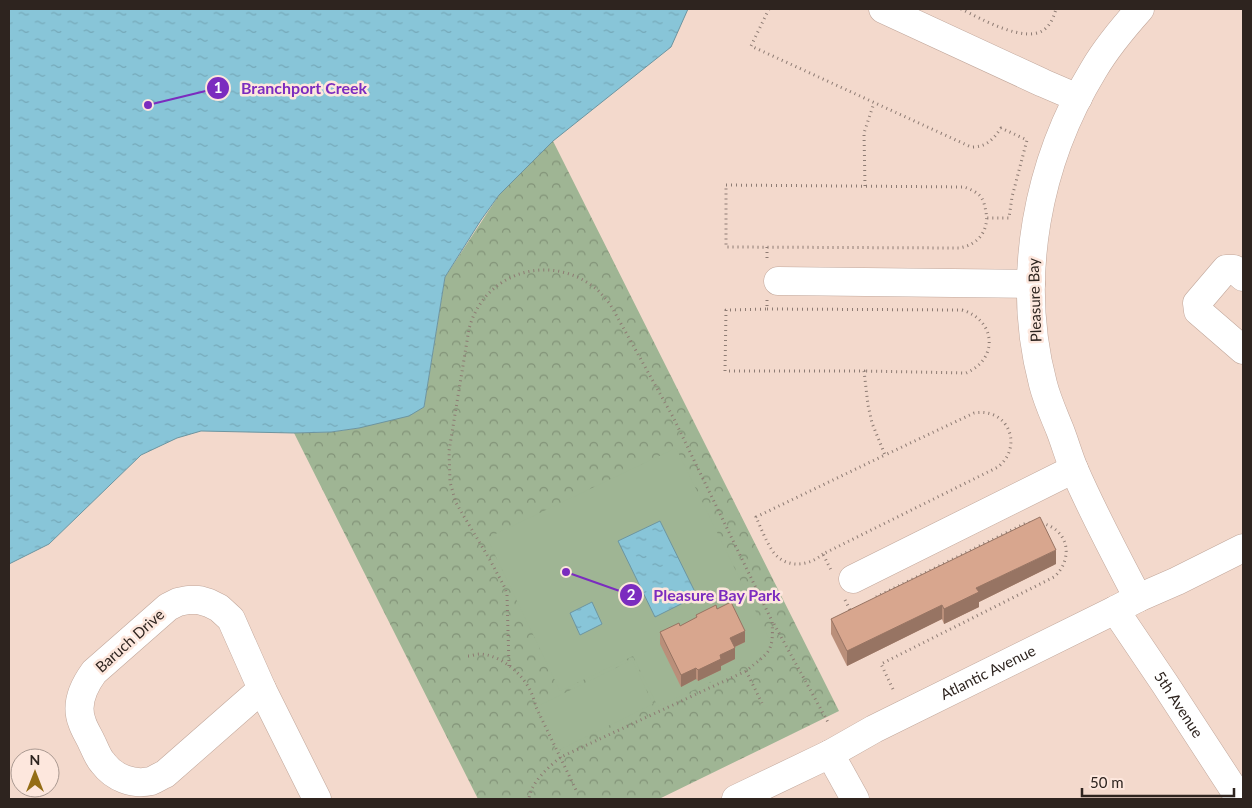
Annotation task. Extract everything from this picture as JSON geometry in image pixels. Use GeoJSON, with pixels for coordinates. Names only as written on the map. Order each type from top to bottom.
{"type":"FeatureCollection","features":[{"type":"Feature","properties":{"kind":"street"},"geometry":{"type":"LineString","coordinates":[[883,9],[1043,84],[1078,98]]}},
{"type":"Feature","properties":{"kind":"street","name":"Pleasure Bay"},"geometry":{"type":"LineString","coordinates":[[1126,604],[1116,556],[1074,469],[1043,385],[1036,348],[1031,284],[1032,258],[1038,215],[1047,173],[1062,132],[1078,98],[1099,62],[1119,32],[1140,9]]}},
{"type":"Feature","properties":{"kind":"street"},"geometry":{"type":"LineString","coordinates":[[1243,277],[1234,269],[1226,269],[1197,303],[1198,311],[1243,350]]}},
{"type":"Feature","properties":{"kind":"street"},"geometry":{"type":"LineString","coordinates":[[770,279],[1031,284]]}},
{"type":"Feature","properties":{"kind":"street"},"geometry":{"type":"LineString","coordinates":[[843,584],[1074,469]]}},
{"type":"Feature","properties":{"kind":"street","name":"Atlantic Avenue"},"geometry":{"type":"LineString","coordinates":[[736,799],[830,754],[874,729],[1126,604],[1243,548]]}},
{"type":"Feature","properties":{"kind":"street","name":"Baruch Drive"},"geometry":{"type":"LineString","coordinates":[[262,689],[165,774],[152,780],[138,782],[115,775],[102,763],[82,722],[80,711],[80,697],[85,684],[94,672],[168,606],[188,600],[199,600],[209,603],[231,619],[262,689],[317,799]]}},
{"type":"Feature","properties":{"kind":"street","name":"5th Avenue"},"geometry":{"type":"LineString","coordinates":[[1126,604],[1165,684],[1240,799]]}},
{"type":"Feature","properties":{"kind":"street"},"geometry":{"type":"LineString","coordinates":[[830,754],[855,799]]}},
{"type":"Feature","properties":{"kind":"path"},"geometry":{"type":"LineString","coordinates":[[769,9],[751,46],[971,147],[979,147],[988,143],[1001,128],[1027,140],[1012,197],[1009,218],[987,218]]}},
{"type":"Feature","properties":{"kind":"path"},"geometry":{"type":"LineString","coordinates":[[961,9],[1006,30],[1021,34],[1031,34],[1044,30],[1056,9]]}},
{"type":"Feature","properties":{"kind":"path"},"geometry":{"type":"LineString","coordinates":[[865,186],[864,133],[874,103]]}},
{"type":"Feature","properties":{"kind":"path"},"geometry":{"type":"LineString","coordinates":[[726,186],[865,186],[964,187],[970,189],[982,198],[987,218],[984,232],[979,240],[967,247],[959,248],[726,247],[726,186]]}},
{"type":"Feature","properties":{"kind":"path"},"geometry":{"type":"LineString","coordinates":[[766,247],[770,279],[766,309]]}},
{"type":"Feature","properties":{"kind":"path"},"geometry":{"type":"LineString","coordinates":[[509,666],[507,595],[505,588],[456,502],[450,482],[449,461],[471,319],[482,301],[496,285],[516,275],[544,270],[561,272],[578,278],[591,285],[610,304],[673,417],[772,621],[829,724]]}},
{"type":"Feature","properties":{"kind":"path"},"geometry":{"type":"LineString","coordinates":[[726,310],[962,310],[978,318],[988,332],[989,349],[986,357],[974,370],[966,373],[864,371],[725,371],[726,310]]}},
{"type":"Feature","properties":{"kind":"path"},"geometry":{"type":"LineString","coordinates":[[864,371],[872,423],[885,455]]}},
{"type":"Feature","properties":{"kind":"path"},"geometry":{"type":"LineString","coordinates":[[982,411],[996,415],[1008,426],[1011,433],[1009,455],[1006,461],[998,467],[823,554],[816,559],[800,564],[792,564],[785,561],[773,552],[756,517],[974,413],[982,411]]}},
{"type":"Feature","properties":{"kind":"path"},"geometry":{"type":"LineString","coordinates":[[876,597],[1026,523],[1043,523],[1051,526],[1066,544],[1064,567],[1054,578],[881,664],[894,689]]}},
{"type":"Feature","properties":{"kind":"path"},"geometry":{"type":"LineString","coordinates":[[823,554],[843,584],[850,610],[859,606]]}},
{"type":"Feature","properties":{"kind":"path"},"geometry":{"type":"LineString","coordinates":[[529,799],[529,794],[534,784],[560,758],[746,671],[770,650],[774,640],[772,621]]}},
{"type":"Feature","properties":{"kind":"path"},"geometry":{"type":"LineString","coordinates":[[468,656],[480,654],[493,658],[504,662],[518,674],[531,693],[577,792]]}},
{"type":"Feature","properties":{"kind":"path"},"geometry":{"type":"LineString","coordinates":[[746,671],[762,703]]}},
{"type":"Feature","properties":{"kind":"green space"},"geometry":{"type":"Polygon","coordinates":[[[553,141],[839,711],[659,799],[478,799],[294,433],[331,432],[359,428],[424,407],[445,277],[499,195],[553,141]]]}},
{"type":"Feature","properties":{"kind":"green space"},"geometry":{"type":"Polygon","coordinates":[[[676,448],[775,651],[658,707],[633,656],[560,691],[487,538],[676,448]]]}},
{"type":"Feature","properties":{"kind":"green space"},"geometry":{"type":"Polygon","coordinates":[[[632,660],[653,704],[557,751],[536,707],[632,660]]]}},
{"type":"Feature","properties":{"kind":"water"},"geometry":{"type":"Polygon","coordinates":[[[9,9],[688,9],[671,47],[553,141],[499,195],[481,220],[445,277],[424,407],[409,416],[359,428],[331,432],[201,431],[177,438],[141,455],[49,544],[9,564],[9,9]]]}},
{"type":"Feature","properties":{"kind":"water"},"geometry":{"type":"Polygon","coordinates":[[[660,521],[697,596],[655,617],[618,541],[660,521]]]}},
{"type":"Feature","properties":{"kind":"water"},"geometry":{"type":"Polygon","coordinates":[[[592,602],[602,624],[580,635],[570,613],[592,602]]]}},
{"type":"Feature","properties":{"kind":"building"},"geometry":{"type":"Polygon","coordinates":[[[1040,517],[1056,550],[976,588],[979,592],[944,609],[942,605],[847,651],[831,619],[1040,517]]]}},
{"type":"Feature","properties":{"kind":"building"},"geometry":{"type":"Polygon","coordinates":[[[731,602],[745,631],[730,638],[735,648],[720,655],[721,659],[698,670],[696,668],[681,675],[660,632],[679,623],[680,626],[716,605],[717,609],[731,602]]]}},
{"type":"Feature","properties":{"kind":"place","name":"Branchport Creek"},"geometry":{"type":"Point","coordinates":[148,105]}},
{"type":"Feature","properties":{"kind":"place","name":"Pleasure Bay Park"},"geometry":{"type":"Point","coordinates":[566,572]}}]}
